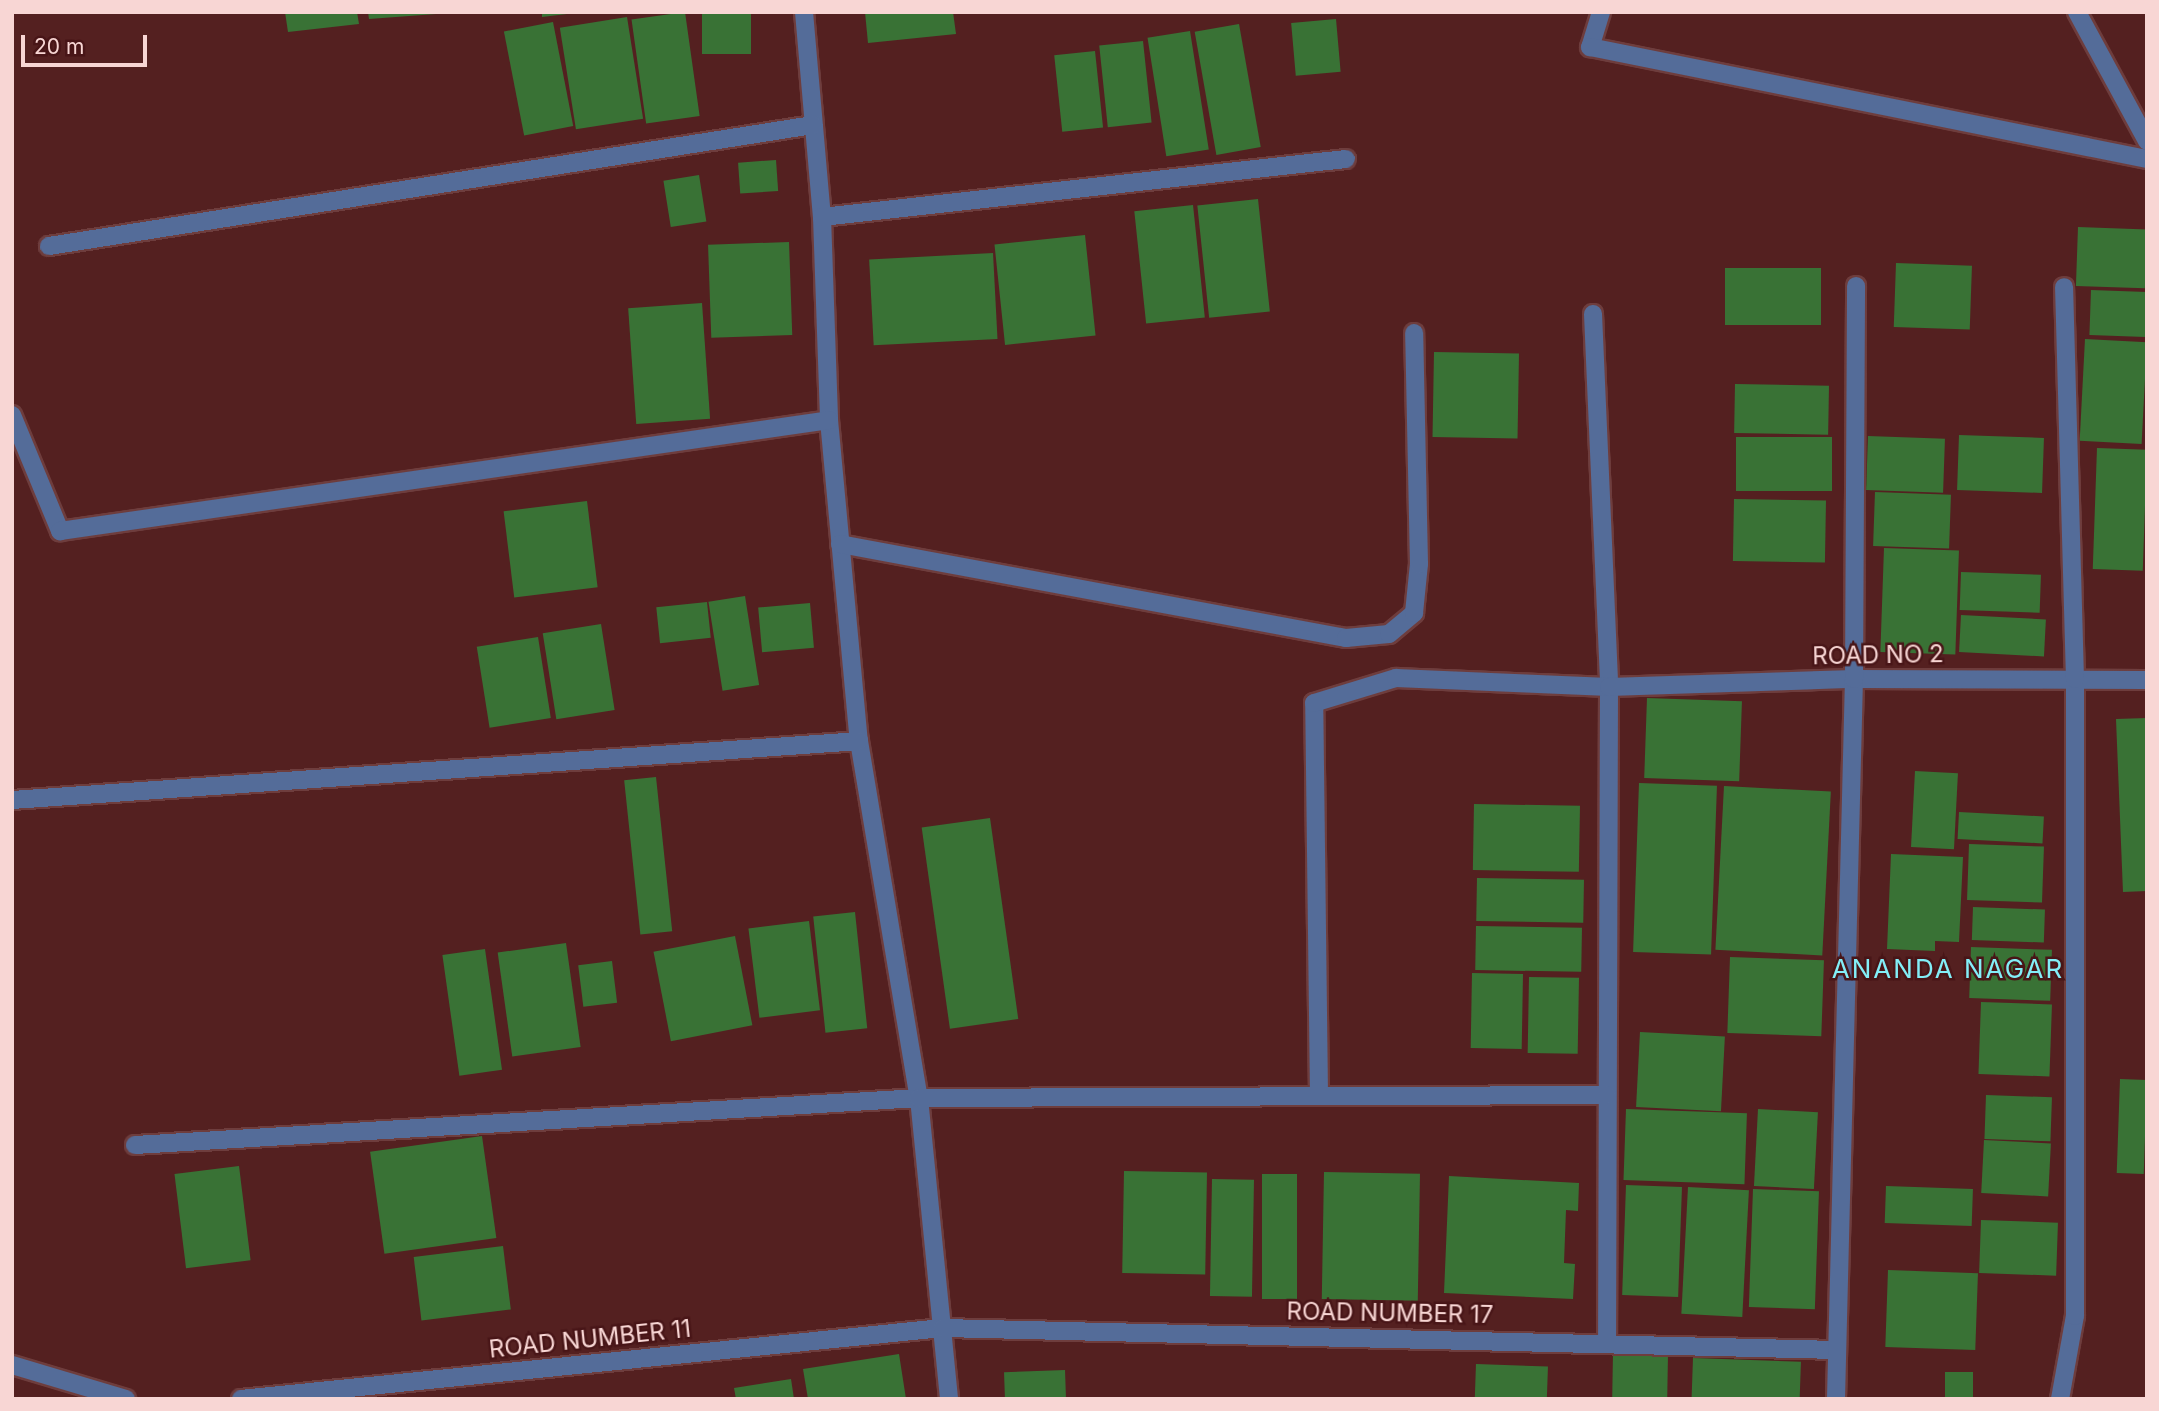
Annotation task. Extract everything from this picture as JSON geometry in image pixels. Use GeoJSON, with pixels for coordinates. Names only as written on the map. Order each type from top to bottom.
{"type":"FeatureCollection","features":[{"type":"Feature","properties":{"kind":"street"},"geometry":{"type":"LineString","coordinates":[[804,12],[822,217],[829,420],[859,741],[919,1098],[949,1399]]}},
{"type":"Feature","properties":{"kind":"street"},"geometry":{"type":"LineString","coordinates":[[1601,12],[1590,47],[2147,159]]}},
{"type":"Feature","properties":{"kind":"street"},"geometry":{"type":"LineString","coordinates":[[2077,12],[2147,141]]}},
{"type":"Feature","properties":{"kind":"street"},"geometry":{"type":"LineString","coordinates":[[49,246],[813,125]]}},
{"type":"Feature","properties":{"kind":"street"},"geometry":{"type":"LineString","coordinates":[[822,217],[1346,159]]}},
{"type":"Feature","properties":{"kind":"street"},"geometry":{"type":"LineString","coordinates":[[1836,1399],[1854,679],[1856,286]]}},
{"type":"Feature","properties":{"kind":"street"},"geometry":{"type":"LineString","coordinates":[[2060,1399],[2075,1316],[2075,679],[2064,287]]}},
{"type":"Feature","properties":{"kind":"street"},"geometry":{"type":"LineString","coordinates":[[1593,314],[1609,687],[1607,1342]]}},
{"type":"Feature","properties":{"kind":"street"},"geometry":{"type":"LineString","coordinates":[[841,544],[1346,638],[1389,634],[1414,613],[1419,564],[1414,333]]}},
{"type":"Feature","properties":{"kind":"street"},"geometry":{"type":"LineString","coordinates":[[12,415],[60,531],[829,420]]}},
{"type":"Feature","properties":{"kind":"street","name":"ROAD NO 2"},"geometry":{"type":"LineString","coordinates":[[1319,1095],[1314,704],[1395,678],[1609,687],[1854,679],[2147,680]]}},
{"type":"Feature","properties":{"kind":"street"},"geometry":{"type":"LineString","coordinates":[[12,800],[859,741]]}},
{"type":"Feature","properties":{"kind":"street"},"geometry":{"type":"LineString","coordinates":[[135,1144],[919,1098],[1607,1095]]}},
{"type":"Feature","properties":{"kind":"street","name":"ROAD NUMBER 17"},"geometry":{"type":"LineString","coordinates":[[943,1328],[1607,1342],[1837,1350]]}},
{"type":"Feature","properties":{"kind":"street","name":"ROAD NUMBER 11"},"geometry":{"type":"LineString","coordinates":[[242,1399],[943,1328]]}},
{"type":"Feature","properties":{"kind":"street"},"geometry":{"type":"LineString","coordinates":[[12,1365],[125,1399]]}},
{"type":"Feature","properties":{"kind":"building"},"geometry":{"type":"Polygon","coordinates":[[[285,12],[357,12],[359,24],[288,32],[285,12]]]}},
{"type":"Feature","properties":{"kind":"building"},"geometry":{"type":"Polygon","coordinates":[[[368,12],[436,12],[436,14],[369,19],[368,12]]]}},
{"type":"Feature","properties":{"kind":"building"},"geometry":{"type":"Polygon","coordinates":[[[542,12],[567,12],[567,14],[542,17],[542,12]]]}},
{"type":"Feature","properties":{"kind":"building"},"geometry":{"type":"Polygon","coordinates":[[[685,12],[700,116],[646,123],[632,20],[685,12]]]}},
{"type":"Feature","properties":{"kind":"building"},"geometry":{"type":"Polygon","coordinates":[[[702,12],[751,12],[751,54],[702,54],[702,12]]]}},
{"type":"Feature","properties":{"kind":"building"},"geometry":{"type":"Polygon","coordinates":[[[865,12],[953,12],[956,34],[868,43],[865,12]]]}},
{"type":"Feature","properties":{"kind":"building"},"geometry":{"type":"Polygon","coordinates":[[[627,17],[643,119],[576,129],[560,28],[627,17]]]}},
{"type":"Feature","properties":{"kind":"building"},"geometry":{"type":"Polygon","coordinates":[[[1336,19],[1341,72],[1296,76],[1291,23],[1336,19]]]}},
{"type":"Feature","properties":{"kind":"building"},"geometry":{"type":"Polygon","coordinates":[[[553,22],[573,126],[524,136],[504,32],[553,22]]]}},
{"type":"Feature","properties":{"kind":"building"},"geometry":{"type":"Polygon","coordinates":[[[1239,24],[1261,147],[1216,155],[1195,32],[1239,24]]]}},
{"type":"Feature","properties":{"kind":"building"},"geometry":{"type":"Polygon","coordinates":[[[1190,31],[1209,150],[1166,156],[1148,38],[1190,31]]]}},
{"type":"Feature","properties":{"kind":"building"},"geometry":{"type":"Polygon","coordinates":[[[1143,41],[1152,123],[1108,127],[1099,46],[1143,41]]]}},
{"type":"Feature","properties":{"kind":"building"},"geometry":{"type":"Polygon","coordinates":[[[1095,51],[1103,128],[1062,132],[1054,55],[1095,51]]]}},
{"type":"Feature","properties":{"kind":"building"},"geometry":{"type":"Polygon","coordinates":[[[776,160],[778,191],[740,194],[738,163],[776,160]]]}},
{"type":"Feature","properties":{"kind":"building"},"geometry":{"type":"Polygon","coordinates":[[[699,175],[706,221],[671,227],[663,181],[699,175]]]}},
{"type":"Feature","properties":{"kind":"building"},"geometry":{"type":"Polygon","coordinates":[[[1258,199],[1270,311],[1209,318],[1197,205],[1258,199]]]}},
{"type":"Feature","properties":{"kind":"building"},"geometry":{"type":"Polygon","coordinates":[[[1193,205],[1205,317],[1146,324],[1134,211],[1193,205]]]}},
{"type":"Feature","properties":{"kind":"building"},"geometry":{"type":"Polygon","coordinates":[[[2078,227],[2147,229],[2145,288],[2076,286],[2078,227]]]}},
{"type":"Feature","properties":{"kind":"building"},"geometry":{"type":"Polygon","coordinates":[[[1085,235],[1096,335],[1005,345],[994,245],[1085,235]]]}},
{"type":"Feature","properties":{"kind":"building"},"geometry":{"type":"Polygon","coordinates":[[[789,242],[792,335],[711,338],[708,245],[789,242]]]}},
{"type":"Feature","properties":{"kind":"building"},"geometry":{"type":"Polygon","coordinates":[[[993,253],[998,339],[874,345],[869,259],[993,253]]]}},
{"type":"Feature","properties":{"kind":"building"},"geometry":{"type":"Polygon","coordinates":[[[1896,263],[1972,266],[1970,330],[1894,327],[1896,263]]]}},
{"type":"Feature","properties":{"kind":"building"},"geometry":{"type":"Polygon","coordinates":[[[1725,268],[1821,268],[1821,325],[1725,325],[1725,268]]]}},
{"type":"Feature","properties":{"kind":"building"},"geometry":{"type":"Polygon","coordinates":[[[2091,290],[2147,292],[2145,337],[2089,335],[2091,290]]]}},
{"type":"Feature","properties":{"kind":"building"},"geometry":{"type":"Polygon","coordinates":[[[702,303],[710,419],[636,424],[628,308],[702,303]]]}},
{"type":"Feature","properties":{"kind":"building"},"geometry":{"type":"Polygon","coordinates":[[[2085,339],[2147,342],[2142,444],[2080,441],[2085,339]]]}},
{"type":"Feature","properties":{"kind":"building"},"geometry":{"type":"Polygon","coordinates":[[[1434,352],[1519,353],[1518,438],[1433,437],[1434,352]]]}},
{"type":"Feature","properties":{"kind":"building"},"geometry":{"type":"Polygon","coordinates":[[[1735,384],[1829,386],[1828,435],[1734,433],[1735,384]]]}},
{"type":"Feature","properties":{"kind":"building"},"geometry":{"type":"Polygon","coordinates":[[[1959,435],[2044,438],[2042,493],[1957,490],[1959,435]]]}},
{"type":"Feature","properties":{"kind":"building"},"geometry":{"type":"Polygon","coordinates":[[[1868,436],[1945,439],[1943,493],[1866,490],[1868,436]]]}},
{"type":"Feature","properties":{"kind":"building"},"geometry":{"type":"Polygon","coordinates":[[[1736,437],[1832,437],[1832,491],[1736,491],[1736,437]]]}},
{"type":"Feature","properties":{"kind":"building"},"geometry":{"type":"Polygon","coordinates":[[[2097,448],[2147,450],[2143,571],[2093,569],[2097,448]]]}},
{"type":"Feature","properties":{"kind":"building"},"geometry":{"type":"Polygon","coordinates":[[[1875,492],[1951,495],[1949,549],[1873,546],[1875,492]]]}},
{"type":"Feature","properties":{"kind":"building"},"geometry":{"type":"Polygon","coordinates":[[[1734,499],[1826,501],[1825,563],[1733,561],[1734,499]]]}},
{"type":"Feature","properties":{"kind":"building"},"geometry":{"type":"Polygon","coordinates":[[[587,501],[598,587],[514,598],[504,511],[587,501]]]}},
{"type":"Feature","properties":{"kind":"building"},"geometry":{"type":"Polygon","coordinates":[[[1884,548],[1959,551],[1955,655],[1880,652],[1884,548]]]}},
{"type":"Feature","properties":{"kind":"building"},"geometry":{"type":"Polygon","coordinates":[[[1961,572],[2041,575],[2040,613],[1960,610],[1961,572]]]}},
{"type":"Feature","properties":{"kind":"building"},"geometry":{"type":"Polygon","coordinates":[[[745,596],[759,685],[723,691],[708,602],[745,596]]]}},
{"type":"Feature","properties":{"kind":"building"},"geometry":{"type":"Polygon","coordinates":[[[707,602],[711,638],[660,643],[656,607],[707,602]]]}},
{"type":"Feature","properties":{"kind":"building"},"geometry":{"type":"Polygon","coordinates":[[[810,603],[814,648],[762,652],[758,608],[810,603]]]}},
{"type":"Feature","properties":{"kind":"building"},"geometry":{"type":"Polygon","coordinates":[[[1961,615],[2046,619],[2044,656],[1959,652],[1961,615]]]}},
{"type":"Feature","properties":{"kind":"building"},"geometry":{"type":"Polygon","coordinates":[[[601,624],[615,710],[556,719],[543,633],[601,624]]]}},
{"type":"Feature","properties":{"kind":"building"},"geometry":{"type":"Polygon","coordinates":[[[538,637],[551,718],[490,728],[477,647],[538,637]]]}},
{"type":"Feature","properties":{"kind":"building"},"geometry":{"type":"Polygon","coordinates":[[[1647,698],[1742,701],[1739,781],[1644,778],[1647,698]]]}},
{"type":"Feature","properties":{"kind":"building"},"geometry":{"type":"Polygon","coordinates":[[[2147,718],[2147,891],[2123,892],[2116,719],[2147,718]]]}},
{"type":"Feature","properties":{"kind":"building"},"geometry":{"type":"Polygon","coordinates":[[[1915,771],[1958,773],[1954,849],[1911,847],[1915,771]]]}},
{"type":"Feature","properties":{"kind":"building"},"geometry":{"type":"Polygon","coordinates":[[[656,777],[672,931],[640,934],[624,780],[656,777]]]}},
{"type":"Feature","properties":{"kind":"building"},"geometry":{"type":"Polygon","coordinates":[[[1639,783],[1717,786],[1711,955],[1633,952],[1639,783]]]}},
{"type":"Feature","properties":{"kind":"building"},"geometry":{"type":"Polygon","coordinates":[[[1724,786],[1831,792],[1822,955],[1715,950],[1724,786]]]}},
{"type":"Feature","properties":{"kind":"building"},"geometry":{"type":"Polygon","coordinates":[[[1474,804],[1580,806],[1579,872],[1473,870],[1474,804]]]}},
{"type":"Feature","properties":{"kind":"building"},"geometry":{"type":"Polygon","coordinates":[[[1959,812],[2044,816],[2042,843],[1958,839],[1959,812]]]}},
{"type":"Feature","properties":{"kind":"building"},"geometry":{"type":"Polygon","coordinates":[[[990,818],[1018,1019],[950,1029],[922,828],[990,818]]]}},
{"type":"Feature","properties":{"kind":"building"},"geometry":{"type":"Polygon","coordinates":[[[1969,844],[2044,847],[2042,903],[1967,900],[1969,844]]]}},
{"type":"Feature","properties":{"kind":"building"},"geometry":{"type":"Polygon","coordinates":[[[1891,854],[1963,857],[1959,942],[1935,941],[1935,951],[1887,949],[1891,854]]]}},
{"type":"Feature","properties":{"kind":"building"},"geometry":{"type":"Polygon","coordinates":[[[1477,878],[1584,880],[1583,923],[1476,921],[1477,878]]]}},
{"type":"Feature","properties":{"kind":"building"},"geometry":{"type":"Polygon","coordinates":[[[1973,907],[2045,910],[2044,942],[1972,940],[1973,907]]]}},
{"type":"Feature","properties":{"kind":"building"},"geometry":{"type":"Polygon","coordinates":[[[855,912],[867,1028],[825,1033],[813,916],[855,912]]]}},
{"type":"Feature","properties":{"kind":"building"},"geometry":{"type":"Polygon","coordinates":[[[809,921],[820,1010],[759,1018],[748,928],[809,921]]]}},
{"type":"Feature","properties":{"kind":"building"},"geometry":{"type":"Polygon","coordinates":[[[1476,926],[1582,928],[1581,972],[1475,970],[1476,926]]]}},
{"type":"Feature","properties":{"kind":"building"},"geometry":{"type":"Polygon","coordinates":[[[735,936],[752,1025],[671,1041],[654,952],[735,936]]]}},
{"type":"Feature","properties":{"kind":"building"},"geometry":{"type":"Polygon","coordinates":[[[566,943],[581,1047],[512,1057],[498,953],[566,943]]]}},
{"type":"Feature","properties":{"kind":"building"},"geometry":{"type":"Polygon","coordinates":[[[1971,947],[2052,950],[2050,1001],[1969,998],[1971,947]]]}},
{"type":"Feature","properties":{"kind":"building"},"geometry":{"type":"Polygon","coordinates":[[[485,949],[502,1070],[459,1076],[442,955],[485,949]]]}},
{"type":"Feature","properties":{"kind":"building"},"geometry":{"type":"Polygon","coordinates":[[[1730,957],[1824,960],[1821,1036],[1727,1033],[1730,957]]]}},
{"type":"Feature","properties":{"kind":"building"},"geometry":{"type":"Polygon","coordinates":[[[612,961],[617,1003],[583,1007],[578,965],[612,961]]]}},
{"type":"Feature","properties":{"kind":"building"},"geometry":{"type":"Polygon","coordinates":[[[1472,973],[1523,974],[1522,1049],[1471,1048],[1472,973]]]}},
{"type":"Feature","properties":{"kind":"building"},"geometry":{"type":"Polygon","coordinates":[[[1529,977],[1579,978],[1578,1054],[1528,1053],[1529,977]]]}},
{"type":"Feature","properties":{"kind":"building"},"geometry":{"type":"Polygon","coordinates":[[[1981,1002],[2052,1004],[2049,1076],[1978,1074],[1981,1002]]]}},
{"type":"Feature","properties":{"kind":"building"},"geometry":{"type":"Polygon","coordinates":[[[1640,1032],[1725,1036],[1721,1111],[1636,1107],[1640,1032]]]}},
{"type":"Feature","properties":{"kind":"building"},"geometry":{"type":"Polygon","coordinates":[[[2120,1079],[2147,1080],[2144,1174],[2117,1173],[2120,1079]]]}},
{"type":"Feature","properties":{"kind":"building"},"geometry":{"type":"Polygon","coordinates":[[[1986,1095],[2052,1097],[2050,1141],[1984,1139],[1986,1095]]]}},
{"type":"Feature","properties":{"kind":"building"},"geometry":{"type":"Polygon","coordinates":[[[1626,1109],[1747,1113],[1744,1184],[1624,1180],[1626,1109]]]}},
{"type":"Feature","properties":{"kind":"building"},"geometry":{"type":"Polygon","coordinates":[[[1758,1109],[1818,1112],[1814,1189],[1754,1186],[1758,1109]]]}},
{"type":"Feature","properties":{"kind":"building"},"geometry":{"type":"Polygon","coordinates":[[[482,1136],[496,1238],[384,1254],[370,1152],[482,1136]]]}},
{"type":"Feature","properties":{"kind":"building"},"geometry":{"type":"Polygon","coordinates":[[[1984,1140],[2051,1144],[2048,1196],[1981,1193],[1984,1140]]]}},
{"type":"Feature","properties":{"kind":"building"},"geometry":{"type":"Polygon","coordinates":[[[239,1166],[251,1260],[186,1268],[174,1174],[239,1166]]]}},
{"type":"Feature","properties":{"kind":"building"},"geometry":{"type":"Polygon","coordinates":[[[1124,1171],[1207,1172],[1205,1274],[1122,1273],[1124,1171]]]}},
{"type":"Feature","properties":{"kind":"building"},"geometry":{"type":"Polygon","coordinates":[[[1324,1172],[1420,1174],[1418,1301],[1322,1299],[1324,1172]]]}},
{"type":"Feature","properties":{"kind":"building"},"geometry":{"type":"Polygon","coordinates":[[[1262,1174],[1297,1174],[1297,1299],[1262,1299],[1262,1174]]]}},
{"type":"Feature","properties":{"kind":"building"},"geometry":{"type":"Polygon","coordinates":[[[1449,1176],[1579,1183],[1578,1211],[1566,1210],[1564,1263],[1575,1264],[1573,1299],[1444,1293],[1449,1176]]]}},
{"type":"Feature","properties":{"kind":"building"},"geometry":{"type":"Polygon","coordinates":[[[1212,1179],[1254,1180],[1252,1297],[1210,1296],[1212,1179]]]}},
{"type":"Feature","properties":{"kind":"building"},"geometry":{"type":"Polygon","coordinates":[[[1626,1185],[1682,1187],[1678,1297],[1622,1295],[1626,1185]]]}},
{"type":"Feature","properties":{"kind":"building"},"geometry":{"type":"Polygon","coordinates":[[[1886,1186],[1973,1189],[1972,1226],[1885,1223],[1886,1186]]]}},
{"type":"Feature","properties":{"kind":"building"},"geometry":{"type":"Polygon","coordinates":[[[1688,1187],[1749,1190],[1742,1317],[1681,1314],[1688,1187]]]}},
{"type":"Feature","properties":{"kind":"building"},"geometry":{"type":"Polygon","coordinates":[[[1753,1189],[1819,1191],[1815,1309],[1749,1307],[1753,1189]]]}},
{"type":"Feature","properties":{"kind":"building"},"geometry":{"type":"Polygon","coordinates":[[[1981,1220],[2058,1223],[2056,1276],[1979,1273],[1981,1220]]]}},
{"type":"Feature","properties":{"kind":"building"},"geometry":{"type":"Polygon","coordinates":[[[503,1246],[511,1310],[421,1320],[414,1257],[503,1246]]]}},
{"type":"Feature","properties":{"kind":"building"},"geometry":{"type":"Polygon","coordinates":[[[1888,1270],[1978,1273],[1975,1350],[1885,1347],[1888,1270]]]}},
{"type":"Feature","properties":{"kind":"building"},"geometry":{"type":"Polygon","coordinates":[[[1613,1353],[1668,1354],[1667,1399],[1612,1399],[1613,1353]]]}},
{"type":"Feature","properties":{"kind":"building"},"geometry":{"type":"Polygon","coordinates":[[[899,1354],[906,1399],[808,1399],[803,1369],[899,1354]]]}},
{"type":"Feature","properties":{"kind":"building"},"geometry":{"type":"Polygon","coordinates":[[[1693,1358],[1801,1362],[1800,1399],[1692,1399],[1693,1358]]]}},
{"type":"Feature","properties":{"kind":"building"},"geometry":{"type":"Polygon","coordinates":[[[1476,1364],[1548,1367],[1547,1399],[1475,1399],[1476,1364]]]}},
{"type":"Feature","properties":{"kind":"building"},"geometry":{"type":"Polygon","coordinates":[[[1065,1370],[1066,1399],[1005,1399],[1004,1372],[1065,1370]]]}},
{"type":"Feature","properties":{"kind":"building"},"geometry":{"type":"Polygon","coordinates":[[[1945,1372],[1973,1372],[1973,1399],[1945,1399],[1945,1372]]]}},
{"type":"Feature","properties":{"kind":"building"},"geometry":{"type":"Polygon","coordinates":[[[791,1379],[794,1399],[736,1399],[734,1388],[791,1379]]]}},
{"type":"Feature","properties":{"kind":"district","name":"ANANDA NAGAR"},"geometry":{"type":"Point","coordinates":[1948,969]}}]}
